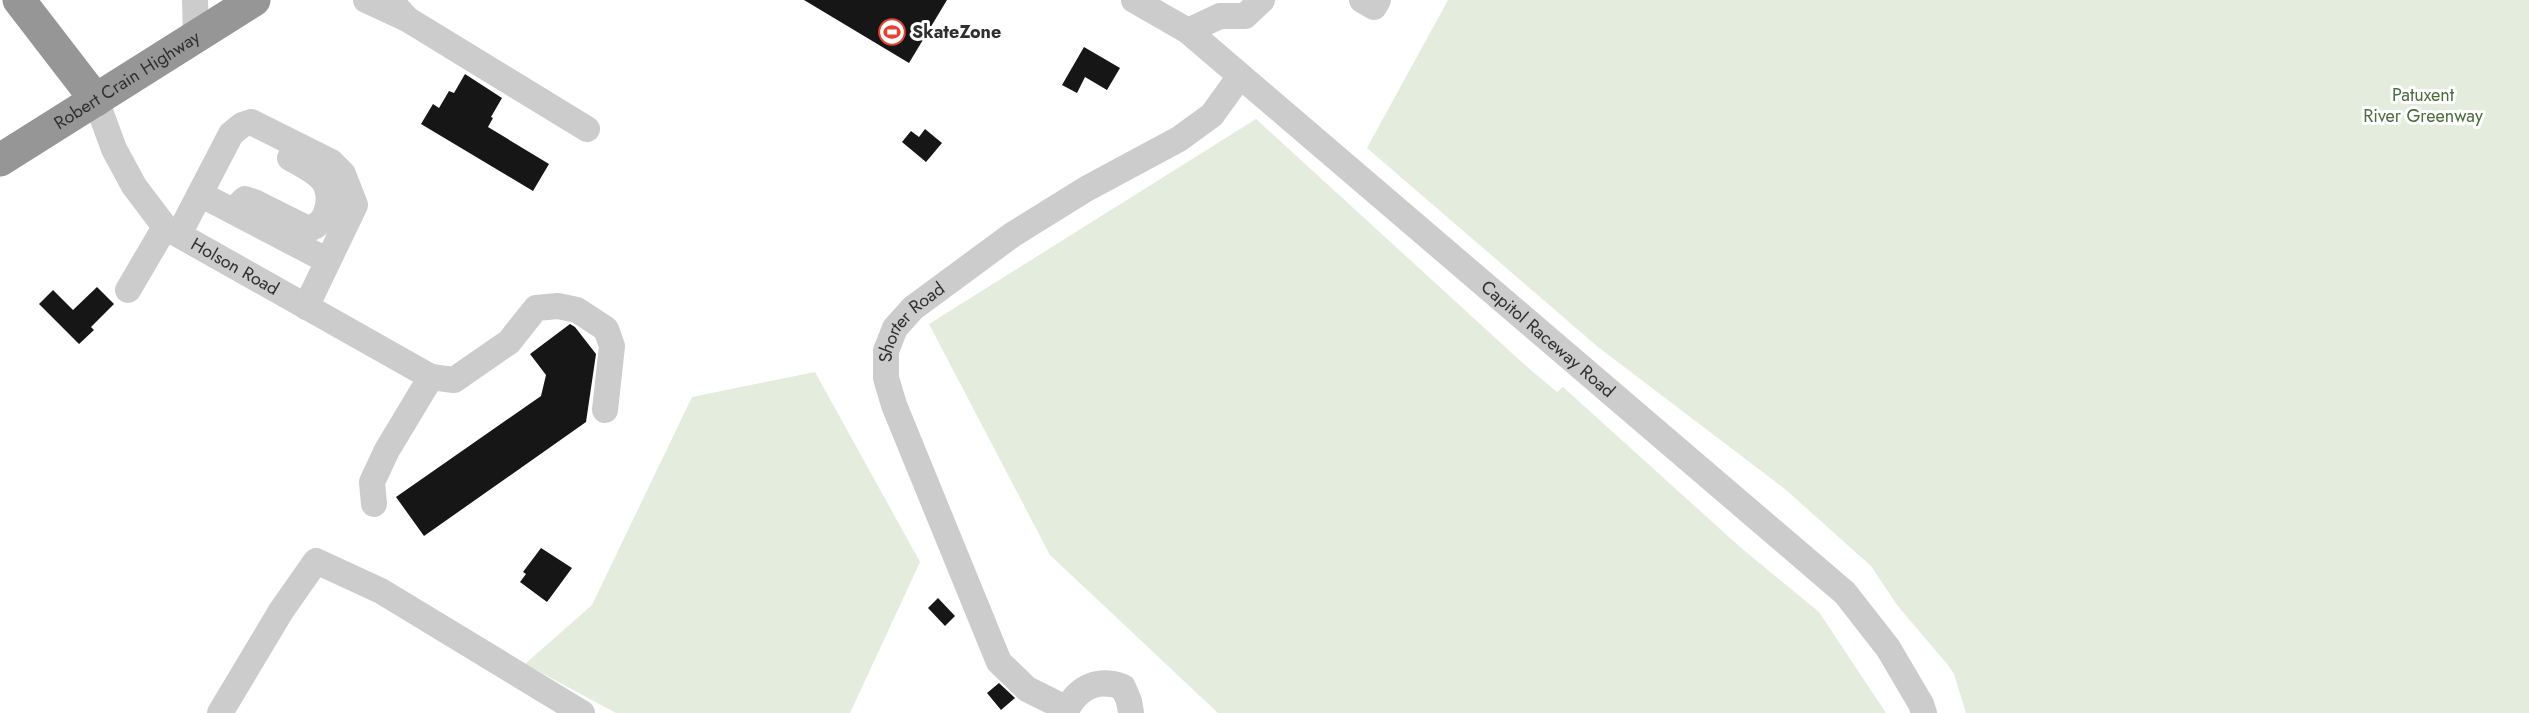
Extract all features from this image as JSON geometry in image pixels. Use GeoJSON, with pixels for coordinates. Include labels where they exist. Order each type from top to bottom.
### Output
{"type":"FeatureCollection","features":[{"type":"Feature","properties":{"kind":"highway"},"geometry":{"type":"LineString","coordinates":[[18,0],[96,100]]}},
{"type":"Feature","properties":{"kind":"highway","name":"Robert Crain Highway"},"geometry":{"type":"LineString","coordinates":[[0,160],[254,0]]}},
{"type":"Feature","properties":{"kind":"street"},"geometry":{"type":"LineString","coordinates":[[195,0],[196,37]]}},
{"type":"Feature","properties":{"kind":"street"},"geometry":{"type":"LineString","coordinates":[[366,0],[407,19],[587,129]]}},
{"type":"Feature","properties":{"kind":"street"},"geometry":{"type":"LineString","coordinates":[[390,0],[407,19]]}},
{"type":"Feature","properties":{"kind":"street","name":"Capitol Raceway Road"},"geometry":{"type":"LineString","coordinates":[[1134,0],[1188,31],[1845,593],[1888,648],[1924,713]]}},
{"type":"Feature","properties":{"kind":"street"},"geometry":{"type":"LineString","coordinates":[[1188,31],[1213,8],[1245,16],[1262,0]]}},
{"type":"Feature","properties":{"kind":"street"},"geometry":{"type":"LineString","coordinates":[[1362,0],[1374,7],[1378,0]]}},
{"type":"Feature","properties":{"kind":"street","name":"Shorter Road"},"geometry":{"type":"LineString","coordinates":[[1131,713],[1124,687],[1108,681],[1090,687],[1075,695],[1069,711],[1027,689],[999,662],[894,405],[886,378],[886,351],[895,328],[913,308],[1012,235],[1086,189],[1179,139],[1212,115],[1240,76]]}},
{"type":"Feature","properties":{"kind":"street","name":"Holson Road"},"geometry":{"type":"LineString","coordinates":[[96,100],[114,149],[134,186],[172,230],[431,377]]}},
{"type":"Feature","properties":{"kind":"street"},"geometry":{"type":"LineString","coordinates":[[128,290],[200,194],[231,134],[242,125],[251,122],[331,162],[343,174],[356,205],[306,307]]}},
{"type":"Feature","properties":{"kind":"street"},"geometry":{"type":"LineString","coordinates":[[233,212],[244,199],[308,229],[319,225],[328,206],[328,185],[318,174],[257,139],[252,134],[251,122]]}},
{"type":"Feature","properties":{"kind":"street"},"geometry":{"type":"LineString","coordinates":[[200,194],[328,261]]}},
{"type":"Feature","properties":{"kind":"street"},"geometry":{"type":"LineString","coordinates":[[374,504],[372,482],[387,450],[431,377],[454,380],[509,342],[536,308],[558,306],[578,310],[606,329],[612,346],[606,411]]}},
{"type":"Feature","properties":{"kind":"street"},"geometry":{"type":"LineString","coordinates":[[220,713],[281,611],[316,561],[381,591],[582,713]]}},
{"type":"Feature","properties":{"kind":"green space","name":"Patuxent River Greenway"},"geometry":{"type":"Polygon","coordinates":[[[1448,0],[2529,0],[2529,713],[1966,713],[1954,674],[1897,605],[1871,566],[1785,489],[1598,347],[1367,148],[1448,0]]]}},
{"type":"Feature","properties":{"kind":"green space"},"geometry":{"type":"Polygon","coordinates":[[[1256,119],[1526,366],[1557,392],[1563,387],[1740,547],[1819,612],[1886,713],[1218,713],[1050,555],[929,324],[1256,119]]]}},
{"type":"Feature","properties":{"kind":"green space"},"geometry":{"type":"Polygon","coordinates":[[[815,372],[920,562],[850,713],[616,713],[525,664],[592,605],[692,397],[815,372]]]}},
{"type":"Feature","properties":{"kind":"building","name":"SkateZone"},"geometry":{"type":"Polygon","coordinates":[[[804,0],[947,0],[909,63],[804,0]]]}},
{"type":"Feature","properties":{"kind":"building"},"geometry":{"type":"Polygon","coordinates":[[[1084,47],[1120,68],[1107,90],[1085,77],[1077,93],[1062,85],[1084,47]]]}},
{"type":"Feature","properties":{"kind":"building"},"geometry":{"type":"Polygon","coordinates":[[[465,74],[502,98],[488,127],[549,164],[533,191],[421,124],[433,104],[439,108],[449,91],[454,93],[465,74]]]}},
{"type":"Feature","properties":{"kind":"building"},"geometry":{"type":"Polygon","coordinates":[[[925,129],[942,143],[926,162],[902,142],[911,131],[919,137],[925,129]]]}},
{"type":"Feature","properties":{"kind":"building"},"geometry":{"type":"Polygon","coordinates":[[[97,287],[114,304],[91,327],[94,330],[79,344],[39,304],[53,290],[73,310],[97,287]]]}},
{"type":"Feature","properties":{"kind":"building"},"geometry":{"type":"Polygon","coordinates":[[[570,324],[575,327],[596,354],[586,422],[424,536],[396,497],[541,396],[546,375],[530,354],[570,324]]]}},
{"type":"Feature","properties":{"kind":"building"},"geometry":{"type":"Polygon","coordinates":[[[541,548],[572,568],[547,602],[520,582],[526,574],[523,572],[541,548]]]}},
{"type":"Feature","properties":{"kind":"building"},"geometry":{"type":"Polygon","coordinates":[[[938,598],[955,616],[945,626],[928,608],[938,598]]]}},
{"type":"Feature","properties":{"kind":"building"},"geometry":{"type":"Polygon","coordinates":[[[999,683],[1015,698],[1001,710],[987,693],[999,683]]]}},
{"type":"Feature","properties":{"kind":"place","name":"SkateZone"},"geometry":{"type":"Point","coordinates":[892,32]}}]}
